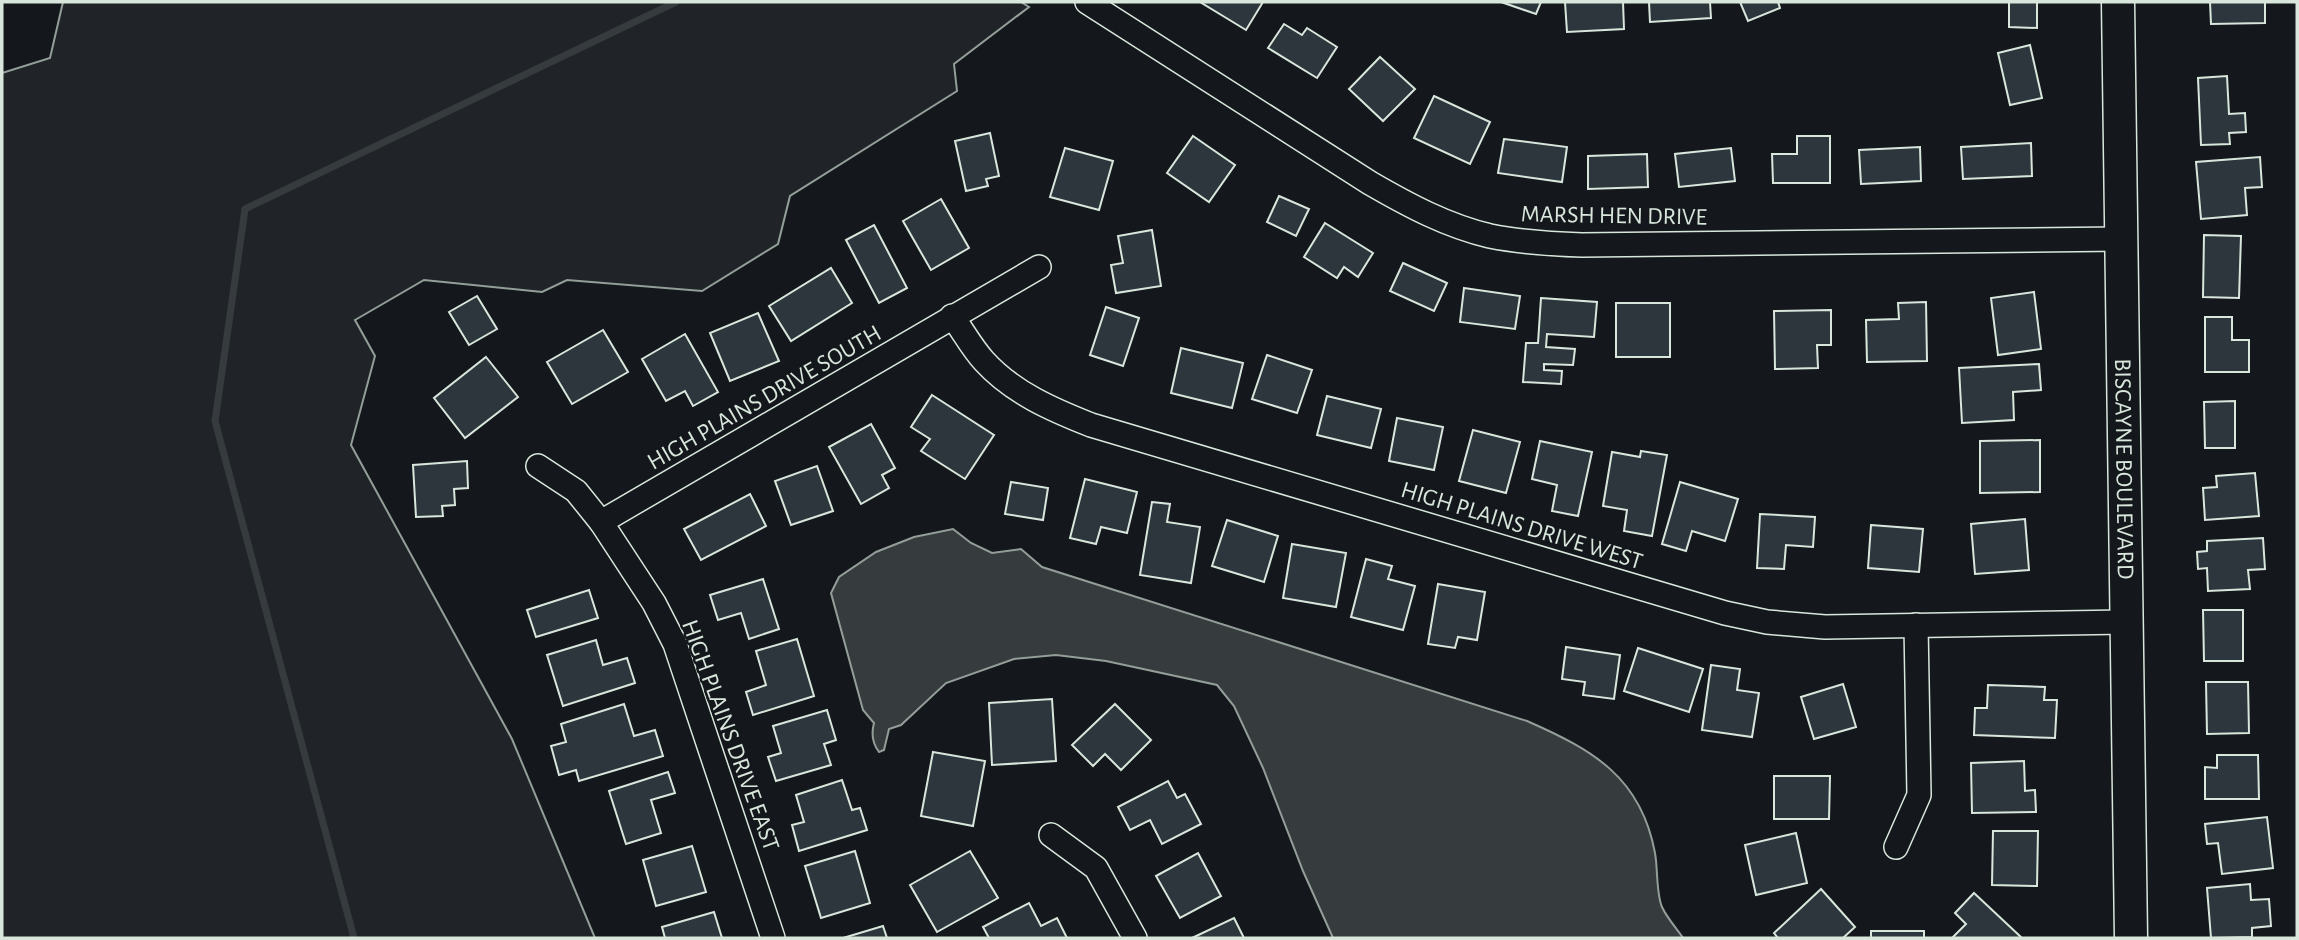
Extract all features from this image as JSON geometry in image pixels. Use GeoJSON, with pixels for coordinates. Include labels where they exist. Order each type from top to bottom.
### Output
{"type":"FeatureCollection","features":[{"type":"Feature","properties":{"kind":"street","name":"MARSH HEN DRIVE"},"geometry":{"type":"LineString","coordinates":[[1087,2],[1370,183],[1408,205],[1450,224],[1489,235],[1530,243],[1582,246],[2120,239]]}},
{"type":"Feature","properties":{"kind":"street","name":"BISCAYNE BOULEVARD"},"geometry":{"type":"LineString","coordinates":[[2118,2],[2130,938]]}},
{"type":"Feature","properties":{"kind":"street","name":"HIGH PLAINS DRIVE SOUTH"},"geometry":{"type":"LineString","coordinates":[[601,522],[1039,267]]}},
{"type":"Feature","properties":{"kind":"street","name":"HIGH PLAINS DRIVE WEST"},"geometry":{"type":"LineString","coordinates":[[952,316],[984,361],[1012,386],[1050,409],[1091,425],[1725,613],[1767,622],[1825,628],[2126,622]]}},
{"type":"Feature","properties":{"kind":"street","name":"HIGH PLAINS DRIVE EAST"},"geometry":{"type":"LineString","coordinates":[[538,467],[576,491],[601,522],[654,603],[675,644],[773,938]]}},
{"type":"Feature","properties":{"kind":"street"},"geometry":{"type":"LineString","coordinates":[[1896,847],[1919,795],[1916,625]]}},
{"type":"Feature","properties":{"kind":"street"},"geometry":{"type":"LineString","coordinates":[[1051,835],[1096,868],[1136,938]]}},
{"type":"Feature","properties":{"kind":"shaded area"},"geometry":{"type":"Polygon","coordinates":[[[63,2],[1021,2],[1029,7],[954,64],[957,91],[790,196],[778,244],[702,291],[567,280],[542,292],[424,280],[355,320],[375,356],[351,445],[512,739],[595,938],[2,938],[2,73],[50,58],[63,2]]]}},
{"type":"Feature","properties":{"kind":"shaded area"},"geometry":{"type":"Polygon","coordinates":[[[953,529],[971,543],[992,553],[1021,549],[1042,567],[1527,721],[1573,743],[1610,769],[1626,785],[1638,804],[1655,853],[1662,907],[1683,938],[1333,938],[1303,871],[1263,768],[1234,706],[1217,685],[1106,661],[1056,655],[1014,659],[946,683],[901,725],[889,729],[884,750],[879,752],[873,738],[874,723],[863,710],[831,593],[839,577],[876,552],[914,537],[953,529]]]}},
{"type":"Feature","properties":{"kind":"building"},"geometry":{"type":"Polygon","coordinates":[[[1200,2],[1263,2],[1246,30],[1200,2]]]}},
{"type":"Feature","properties":{"kind":"building"},"geometry":{"type":"Polygon","coordinates":[[[1501,2],[1541,2],[1536,14],[1501,2]]]}},
{"type":"Feature","properties":{"kind":"building"},"geometry":{"type":"Polygon","coordinates":[[[1565,2],[1623,2],[1624,29],[1567,32],[1565,2]]]}},
{"type":"Feature","properties":{"kind":"building"},"geometry":{"type":"Polygon","coordinates":[[[1649,2],[1710,2],[1711,18],[1650,22],[1649,2]]]}},
{"type":"Feature","properties":{"kind":"building"},"geometry":{"type":"Polygon","coordinates":[[[1740,2],[1778,2],[1780,8],[1748,21],[1740,2]]]}},
{"type":"Feature","properties":{"kind":"building"},"geometry":{"type":"Polygon","coordinates":[[[2009,2],[2037,2],[2037,28],[2009,27],[2009,2]]]}},
{"type":"Feature","properties":{"kind":"building"},"geometry":{"type":"Polygon","coordinates":[[[2210,2],[2265,2],[2265,23],[2211,24],[2210,2]]]}},
{"type":"Feature","properties":{"kind":"building"},"geometry":{"type":"Polygon","coordinates":[[[1284,24],[1302,35],[1307,28],[1337,47],[1317,78],[1268,48],[1284,24]]]}},
{"type":"Feature","properties":{"kind":"building"},"geometry":{"type":"Polygon","coordinates":[[[2030,45],[2042,98],[2010,105],[1998,53],[2030,45]]]}},
{"type":"Feature","properties":{"kind":"building"},"geometry":{"type":"Polygon","coordinates":[[[1380,57],[1415,89],[1383,121],[1349,89],[1380,57]]]}},
{"type":"Feature","properties":{"kind":"building"},"geometry":{"type":"Polygon","coordinates":[[[2227,76],[2229,114],[2245,113],[2246,132],[2229,133],[2230,144],[2201,145],[2198,78],[2227,76]]]}},
{"type":"Feature","properties":{"kind":"building"},"geometry":{"type":"Polygon","coordinates":[[[1434,96],[1490,122],[1470,164],[1414,138],[1434,96]]]}},
{"type":"Feature","properties":{"kind":"building"},"geometry":{"type":"Polygon","coordinates":[[[990,133],[999,176],[986,179],[988,186],[966,191],[955,141],[990,133]]]}},
{"type":"Feature","properties":{"kind":"building"},"geometry":{"type":"Polygon","coordinates":[[[1193,136],[1235,165],[1209,202],[1167,173],[1193,136]]]}},
{"type":"Feature","properties":{"kind":"building"},"geometry":{"type":"Polygon","coordinates":[[[1797,136],[1830,136],[1830,183],[1773,183],[1772,154],[1797,154],[1797,136]]]}},
{"type":"Feature","properties":{"kind":"building"},"geometry":{"type":"Polygon","coordinates":[[[1504,139],[1567,147],[1562,182],[1498,173],[1504,139]]]}},
{"type":"Feature","properties":{"kind":"building"},"geometry":{"type":"Polygon","coordinates":[[[2031,143],[2032,176],[1963,179],[1961,147],[2031,143]]]}},
{"type":"Feature","properties":{"kind":"building"},"geometry":{"type":"Polygon","coordinates":[[[1920,147],[1921,181],[1861,184],[1859,150],[1920,147]]]}},
{"type":"Feature","properties":{"kind":"building"},"geometry":{"type":"Polygon","coordinates":[[[1065,148],[1113,161],[1099,210],[1050,197],[1065,148]]]}},
{"type":"Feature","properties":{"kind":"building"},"geometry":{"type":"Polygon","coordinates":[[[1731,148],[1735,181],[1679,187],[1675,154],[1731,148]]]}},
{"type":"Feature","properties":{"kind":"building"},"geometry":{"type":"Polygon","coordinates":[[[1647,154],[1648,187],[1588,189],[1588,156],[1647,154]]]}},
{"type":"Feature","properties":{"kind":"building"},"geometry":{"type":"Polygon","coordinates":[[[2260,157],[2262,187],[2245,188],[2247,215],[2201,219],[2196,162],[2260,157]]]}},
{"type":"Feature","properties":{"kind":"building"},"geometry":{"type":"Polygon","coordinates":[[[1279,196],[1309,209],[1296,236],[1267,222],[1279,196]]]}},
{"type":"Feature","properties":{"kind":"building"},"geometry":{"type":"Polygon","coordinates":[[[941,199],[969,248],[931,270],[903,221],[941,199]]]}},
{"type":"Feature","properties":{"kind":"building"},"geometry":{"type":"Polygon","coordinates":[[[1325,223],[1373,253],[1358,277],[1344,267],[1337,278],[1304,257],[1325,223]]]}},
{"type":"Feature","properties":{"kind":"building"},"geometry":{"type":"Polygon","coordinates":[[[874,225],[907,288],[879,303],[846,240],[874,225]]]}},
{"type":"Feature","properties":{"kind":"building"},"geometry":{"type":"Polygon","coordinates":[[[1152,230],[1161,286],[1116,293],[1111,265],[1123,263],[1118,236],[1152,230]]]}},
{"type":"Feature","properties":{"kind":"building"},"geometry":{"type":"Polygon","coordinates":[[[2204,235],[2241,236],[2239,298],[2203,297],[2204,235]]]}},
{"type":"Feature","properties":{"kind":"building"},"geometry":{"type":"Polygon","coordinates":[[[1403,263],[1447,283],[1434,311],[1390,291],[1403,263]]]}},
{"type":"Feature","properties":{"kind":"building"},"geometry":{"type":"Polygon","coordinates":[[[831,268],[852,303],[791,341],[769,306],[831,268]]]}},
{"type":"Feature","properties":{"kind":"building"},"geometry":{"type":"Polygon","coordinates":[[[1464,288],[1520,296],[1515,329],[1460,322],[1464,288]]]}},
{"type":"Feature","properties":{"kind":"building"},"geometry":{"type":"Polygon","coordinates":[[[2034,292],[2041,349],[1998,355],[1991,298],[2034,292]]]}},
{"type":"Feature","properties":{"kind":"building"},"geometry":{"type":"Polygon","coordinates":[[[477,296],[497,329],[469,345],[449,312],[477,296]]]}},
{"type":"Feature","properties":{"kind":"building"},"geometry":{"type":"Polygon","coordinates":[[[1541,298],[1597,302],[1594,337],[1547,334],[1546,347],[1575,349],[1573,365],[1544,364],[1544,370],[1562,371],[1561,384],[1523,382],[1526,343],[1538,343],[1541,298]]]}},
{"type":"Feature","properties":{"kind":"building"},"geometry":{"type":"Polygon","coordinates":[[[1926,302],[1927,361],[1867,362],[1866,320],[1899,319],[1898,303],[1926,302]]]}},
{"type":"Feature","properties":{"kind":"building"},"geometry":{"type":"Polygon","coordinates":[[[1616,303],[1670,303],[1670,357],[1616,357],[1616,303]]]}},
{"type":"Feature","properties":{"kind":"building"},"geometry":{"type":"Polygon","coordinates":[[[1106,307],[1139,318],[1123,366],[1090,355],[1106,307]]]}},
{"type":"Feature","properties":{"kind":"building"},"geometry":{"type":"Polygon","coordinates":[[[1831,310],[1831,345],[1817,345],[1818,368],[1775,369],[1774,311],[1831,310]]]}},
{"type":"Feature","properties":{"kind":"building"},"geometry":{"type":"Polygon","coordinates":[[[758,313],[779,361],[730,381],[710,333],[758,313]]]}},
{"type":"Feature","properties":{"kind":"building"},"geometry":{"type":"Polygon","coordinates":[[[2205,317],[2232,317],[2232,340],[2249,340],[2249,372],[2205,372],[2205,317]]]}},
{"type":"Feature","properties":{"kind":"building"},"geometry":{"type":"Polygon","coordinates":[[[603,330],[628,372],[572,404],[547,362],[603,330]]]}},
{"type":"Feature","properties":{"kind":"building"},"geometry":{"type":"Polygon","coordinates":[[[685,334],[718,392],[693,406],[685,391],[666,401],[642,359],[685,334]]]}},
{"type":"Feature","properties":{"kind":"building"},"geometry":{"type":"Polygon","coordinates":[[[1181,348],[1243,363],[1232,408],[1171,393],[1181,348]]]}},
{"type":"Feature","properties":{"kind":"building"},"geometry":{"type":"Polygon","coordinates":[[[1267,355],[1312,370],[1297,413],[1252,399],[1267,355]]]}},
{"type":"Feature","properties":{"kind":"building"},"geometry":{"type":"Polygon","coordinates":[[[486,357],[518,397],[465,438],[434,398],[486,357]]]}},
{"type":"Feature","properties":{"kind":"building"},"geometry":{"type":"Polygon","coordinates":[[[2039,364],[2041,390],[2013,392],[2014,420],[1962,423],[1959,368],[2039,364]]]}},
{"type":"Feature","properties":{"kind":"building"},"geometry":{"type":"Polygon","coordinates":[[[932,395],[994,435],[965,479],[921,451],[930,439],[911,427],[932,395]]]}},
{"type":"Feature","properties":{"kind":"building"},"geometry":{"type":"Polygon","coordinates":[[[1327,396],[1381,409],[1371,448],[1317,435],[1327,396]]]}},
{"type":"Feature","properties":{"kind":"building"},"geometry":{"type":"Polygon","coordinates":[[[2235,401],[2235,448],[2205,448],[2204,402],[2235,401]]]}},
{"type":"Feature","properties":{"kind":"building"},"geometry":{"type":"Polygon","coordinates":[[[1397,418],[1443,427],[1434,470],[1389,461],[1397,418]]]}},
{"type":"Feature","properties":{"kind":"building"},"geometry":{"type":"Polygon","coordinates":[[[871,424],[895,468],[882,475],[889,488],[861,504],[829,447],[871,424]]]}},
{"type":"Feature","properties":{"kind":"building"},"geometry":{"type":"Polygon","coordinates":[[[1473,430],[1520,442],[1506,493],[1459,481],[1473,430]]]}},
{"type":"Feature","properties":{"kind":"building"},"geometry":{"type":"Polygon","coordinates":[[[2040,440],[2040,492],[1980,493],[1980,441],[2040,440]]]}},
{"type":"Feature","properties":{"kind":"building"},"geometry":{"type":"Polygon","coordinates":[[[1540,441],[1592,452],[1578,516],[1552,511],[1557,485],[1532,479],[1540,441]]]}},
{"type":"Feature","properties":{"kind":"building"},"geometry":{"type":"Polygon","coordinates":[[[1641,451],[1667,455],[1652,536],[1624,531],[1627,510],[1603,506],[1612,452],[1640,457],[1641,451]]]}},
{"type":"Feature","properties":{"kind":"building"},"geometry":{"type":"Polygon","coordinates":[[[467,461],[468,488],[454,489],[455,505],[442,506],[443,516],[416,517],[413,465],[467,461]]]}},
{"type":"Feature","properties":{"kind":"building"},"geometry":{"type":"Polygon","coordinates":[[[817,466],[833,511],[791,525],[775,481],[817,466]]]}},
{"type":"Feature","properties":{"kind":"building"},"geometry":{"type":"Polygon","coordinates":[[[2255,473],[2259,516],[2205,520],[2203,488],[2217,487],[2216,476],[2255,473]]]}},
{"type":"Feature","properties":{"kind":"building"},"geometry":{"type":"Polygon","coordinates":[[[1085,479],[1137,492],[1127,533],[1101,527],[1096,544],[1070,538],[1085,479]]]}},
{"type":"Feature","properties":{"kind":"building"},"geometry":{"type":"Polygon","coordinates":[[[1011,482],[1048,488],[1043,520],[1005,514],[1011,482]]]}},
{"type":"Feature","properties":{"kind":"building"},"geometry":{"type":"Polygon","coordinates":[[[1680,482],[1738,499],[1725,541],[1692,531],[1686,551],[1662,544],[1680,482]]]}},
{"type":"Feature","properties":{"kind":"building"},"geometry":{"type":"Polygon","coordinates":[[[750,494],[766,526],[701,560],[684,529],[750,494]]]}},
{"type":"Feature","properties":{"kind":"building"},"geometry":{"type":"Polygon","coordinates":[[[1152,502],[1170,504],[1167,522],[1200,527],[1191,583],[1140,575],[1152,502]]]}},
{"type":"Feature","properties":{"kind":"building"},"geometry":{"type":"Polygon","coordinates":[[[1760,514],[1815,517],[1813,547],[1786,545],[1784,569],[1757,568],[1760,514]]]}},
{"type":"Feature","properties":{"kind":"building"},"geometry":{"type":"Polygon","coordinates":[[[2025,519],[2029,570],[1975,574],[1971,524],[2025,519]]]}},
{"type":"Feature","properties":{"kind":"building"},"geometry":{"type":"Polygon","coordinates":[[[1227,520],[1278,536],[1264,582],[1212,566],[1227,520]]]}},
{"type":"Feature","properties":{"kind":"building"},"geometry":{"type":"Polygon","coordinates":[[[1871,525],[1923,529],[1919,572],[1868,568],[1871,525]]]}},
{"type":"Feature","properties":{"kind":"building"},"geometry":{"type":"Polygon","coordinates":[[[2263,538],[2265,569],[2248,570],[2250,589],[2208,591],[2207,568],[2198,569],[2197,552],[2207,551],[2207,541],[2263,538]]]}},
{"type":"Feature","properties":{"kind":"building"},"geometry":{"type":"Polygon","coordinates":[[[1292,544],[1346,553],[1336,607],[1283,598],[1292,544]]]}},
{"type":"Feature","properties":{"kind":"building"},"geometry":{"type":"Polygon","coordinates":[[[1366,559],[1392,566],[1388,579],[1415,586],[1403,630],[1351,617],[1366,559]]]}},
{"type":"Feature","properties":{"kind":"building"},"geometry":{"type":"Polygon","coordinates":[[[763,579],[779,629],[749,639],[741,613],[718,620],[710,595],[763,579]]]}},
{"type":"Feature","properties":{"kind":"building"},"geometry":{"type":"Polygon","coordinates":[[[1438,584],[1485,592],[1477,640],[1458,637],[1455,648],[1428,644],[1438,584]]]}},
{"type":"Feature","properties":{"kind":"building"},"geometry":{"type":"Polygon","coordinates":[[[589,590],[598,618],[536,637],[527,610],[589,590]]]}},
{"type":"Feature","properties":{"kind":"building"},"geometry":{"type":"Polygon","coordinates":[[[2203,610],[2243,610],[2243,661],[2204,661],[2203,610]]]}},
{"type":"Feature","properties":{"kind":"building"},"geometry":{"type":"Polygon","coordinates":[[[797,639],[814,696],[753,715],[746,692],[766,685],[756,651],[797,639]]]}},
{"type":"Feature","properties":{"kind":"building"},"geometry":{"type":"Polygon","coordinates":[[[596,640],[603,665],[627,658],[635,683],[563,706],[547,655],[596,640]]]}},
{"type":"Feature","properties":{"kind":"building"},"geometry":{"type":"Polygon","coordinates":[[[1566,647],[1620,655],[1614,699],[1583,695],[1585,682],[1562,679],[1566,647]]]}},
{"type":"Feature","properties":{"kind":"building"},"geometry":{"type":"Polygon","coordinates":[[[1638,648],[1703,669],[1689,712],[1624,691],[1638,648]]]}},
{"type":"Feature","properties":{"kind":"building"},"geometry":{"type":"Polygon","coordinates":[[[1711,665],[1740,669],[1737,690],[1759,693],[1752,737],[1702,730],[1711,665]]]}},
{"type":"Feature","properties":{"kind":"building"},"geometry":{"type":"Polygon","coordinates":[[[2206,682],[2248,682],[2249,733],[2207,734],[2206,682]]]}},
{"type":"Feature","properties":{"kind":"building"},"geometry":{"type":"Polygon","coordinates":[[[1843,684],[1856,727],[1814,739],[1801,697],[1843,684]]]}},
{"type":"Feature","properties":{"kind":"building"},"geometry":{"type":"Polygon","coordinates":[[[1988,685],[2045,687],[2044,700],[2057,700],[2055,738],[1974,735],[1975,708],[1987,708],[1988,685]]]}},
{"type":"Feature","properties":{"kind":"building"},"geometry":{"type":"Polygon","coordinates":[[[1052,699],[1056,761],[992,765],[989,703],[1052,699]]]}},
{"type":"Feature","properties":{"kind":"building"},"geometry":{"type":"Polygon","coordinates":[[[624,704],[634,736],[655,730],[663,756],[579,781],[576,770],[559,775],[551,746],[566,742],[561,724],[624,704]]]}},
{"type":"Feature","properties":{"kind":"building"},"geometry":{"type":"Polygon","coordinates":[[[1115,704],[1151,740],[1121,770],[1105,754],[1093,766],[1072,745],[1115,704]]]}},
{"type":"Feature","properties":{"kind":"building"},"geometry":{"type":"Polygon","coordinates":[[[827,710],[836,740],[824,744],[831,765],[776,781],[768,757],[781,753],[773,726],[827,710]]]}},
{"type":"Feature","properties":{"kind":"building"},"geometry":{"type":"Polygon","coordinates":[[[933,752],[985,761],[973,826],[921,816],[933,752]]]}},
{"type":"Feature","properties":{"kind":"building"},"geometry":{"type":"Polygon","coordinates":[[[2217,755],[2258,755],[2259,799],[2205,799],[2205,767],[2217,768],[2217,755]]]}},
{"type":"Feature","properties":{"kind":"building"},"geometry":{"type":"Polygon","coordinates":[[[2024,761],[2025,791],[2035,790],[2036,812],[1972,813],[1971,763],[2024,761]]]}},
{"type":"Feature","properties":{"kind":"building"},"geometry":{"type":"Polygon","coordinates":[[[668,772],[675,793],[651,800],[661,833],[626,844],[609,791],[668,772]]]}},
{"type":"Feature","properties":{"kind":"building"},"geometry":{"type":"Polygon","coordinates":[[[1774,776],[1830,776],[1829,819],[1774,819],[1774,776]]]}},
{"type":"Feature","properties":{"kind":"building"},"geometry":{"type":"Polygon","coordinates":[[[842,780],[852,810],[860,808],[867,830],[799,851],[792,825],[804,822],[796,795],[842,780]]]}},
{"type":"Feature","properties":{"kind":"building"},"geometry":{"type":"Polygon","coordinates":[[[1168,781],[1177,798],[1185,794],[1201,824],[1162,844],[1150,820],[1130,830],[1118,807],[1168,781]]]}},
{"type":"Feature","properties":{"kind":"building"},"geometry":{"type":"Polygon","coordinates":[[[2267,817],[2273,868],[2222,874],[2218,843],[2207,844],[2205,824],[2267,817]]]}},
{"type":"Feature","properties":{"kind":"building"},"geometry":{"type":"Polygon","coordinates":[[[1993,831],[2038,831],[2037,886],[1992,885],[1993,831]]]}},
{"type":"Feature","properties":{"kind":"building"},"geometry":{"type":"Polygon","coordinates":[[[1796,833],[1807,883],[1756,895],[1745,845],[1796,833]]]}},
{"type":"Feature","properties":{"kind":"building"},"geometry":{"type":"Polygon","coordinates":[[[692,846],[706,892],[656,906],[643,860],[692,846]]]}},
{"type":"Feature","properties":{"kind":"building"},"geometry":{"type":"Polygon","coordinates":[[[855,851],[870,903],[821,918],[805,866],[855,851]]]}},
{"type":"Feature","properties":{"kind":"building"},"geometry":{"type":"Polygon","coordinates":[[[970,851],[998,898],[937,932],[910,885],[970,851]]]}},
{"type":"Feature","properties":{"kind":"building"},"geometry":{"type":"Polygon","coordinates":[[[1198,853],[1221,896],[1180,918],[1156,876],[1198,853]]]}},
{"type":"Feature","properties":{"kind":"building"},"geometry":{"type":"Polygon","coordinates":[[[2250,884],[2251,900],[2269,899],[2271,926],[2252,928],[2252,937],[2211,938],[2207,888],[2250,884]]]}},
{"type":"Feature","properties":{"kind":"building"},"geometry":{"type":"Polygon","coordinates":[[[1821,889],[1855,927],[1843,938],[1778,938],[1774,933],[1821,889]]]}},
{"type":"Feature","properties":{"kind":"building"},"geometry":{"type":"Polygon","coordinates":[[[1974,893],[2022,938],[1952,938],[1966,924],[1955,913],[1974,893]]]}},
{"type":"Feature","properties":{"kind":"building"},"geometry":{"type":"Polygon","coordinates":[[[1029,903],[1041,926],[1057,918],[1067,938],[989,938],[983,927],[1029,903]]]}},
{"type":"Feature","properties":{"kind":"building"},"geometry":{"type":"Polygon","coordinates":[[[714,912],[722,938],[665,938],[662,927],[714,912]]]}},
{"type":"Feature","properties":{"kind":"building"},"geometry":{"type":"Polygon","coordinates":[[[1234,918],[1244,938],[1192,938],[1234,918]]]}},
{"type":"Feature","properties":{"kind":"building"},"geometry":{"type":"Polygon","coordinates":[[[883,926],[887,938],[843,938],[883,926]]]}},
{"type":"Feature","properties":{"kind":"building"},"geometry":{"type":"Polygon","coordinates":[[[1871,931],[1924,931],[1924,938],[1871,938],[1871,931]]]}},
{"type":"Feature","properties":{"kind":"waterway"},"geometry":{"type":"LineString","coordinates":[[354,938],[215,421],[245,209],[676,2]]}}]}
